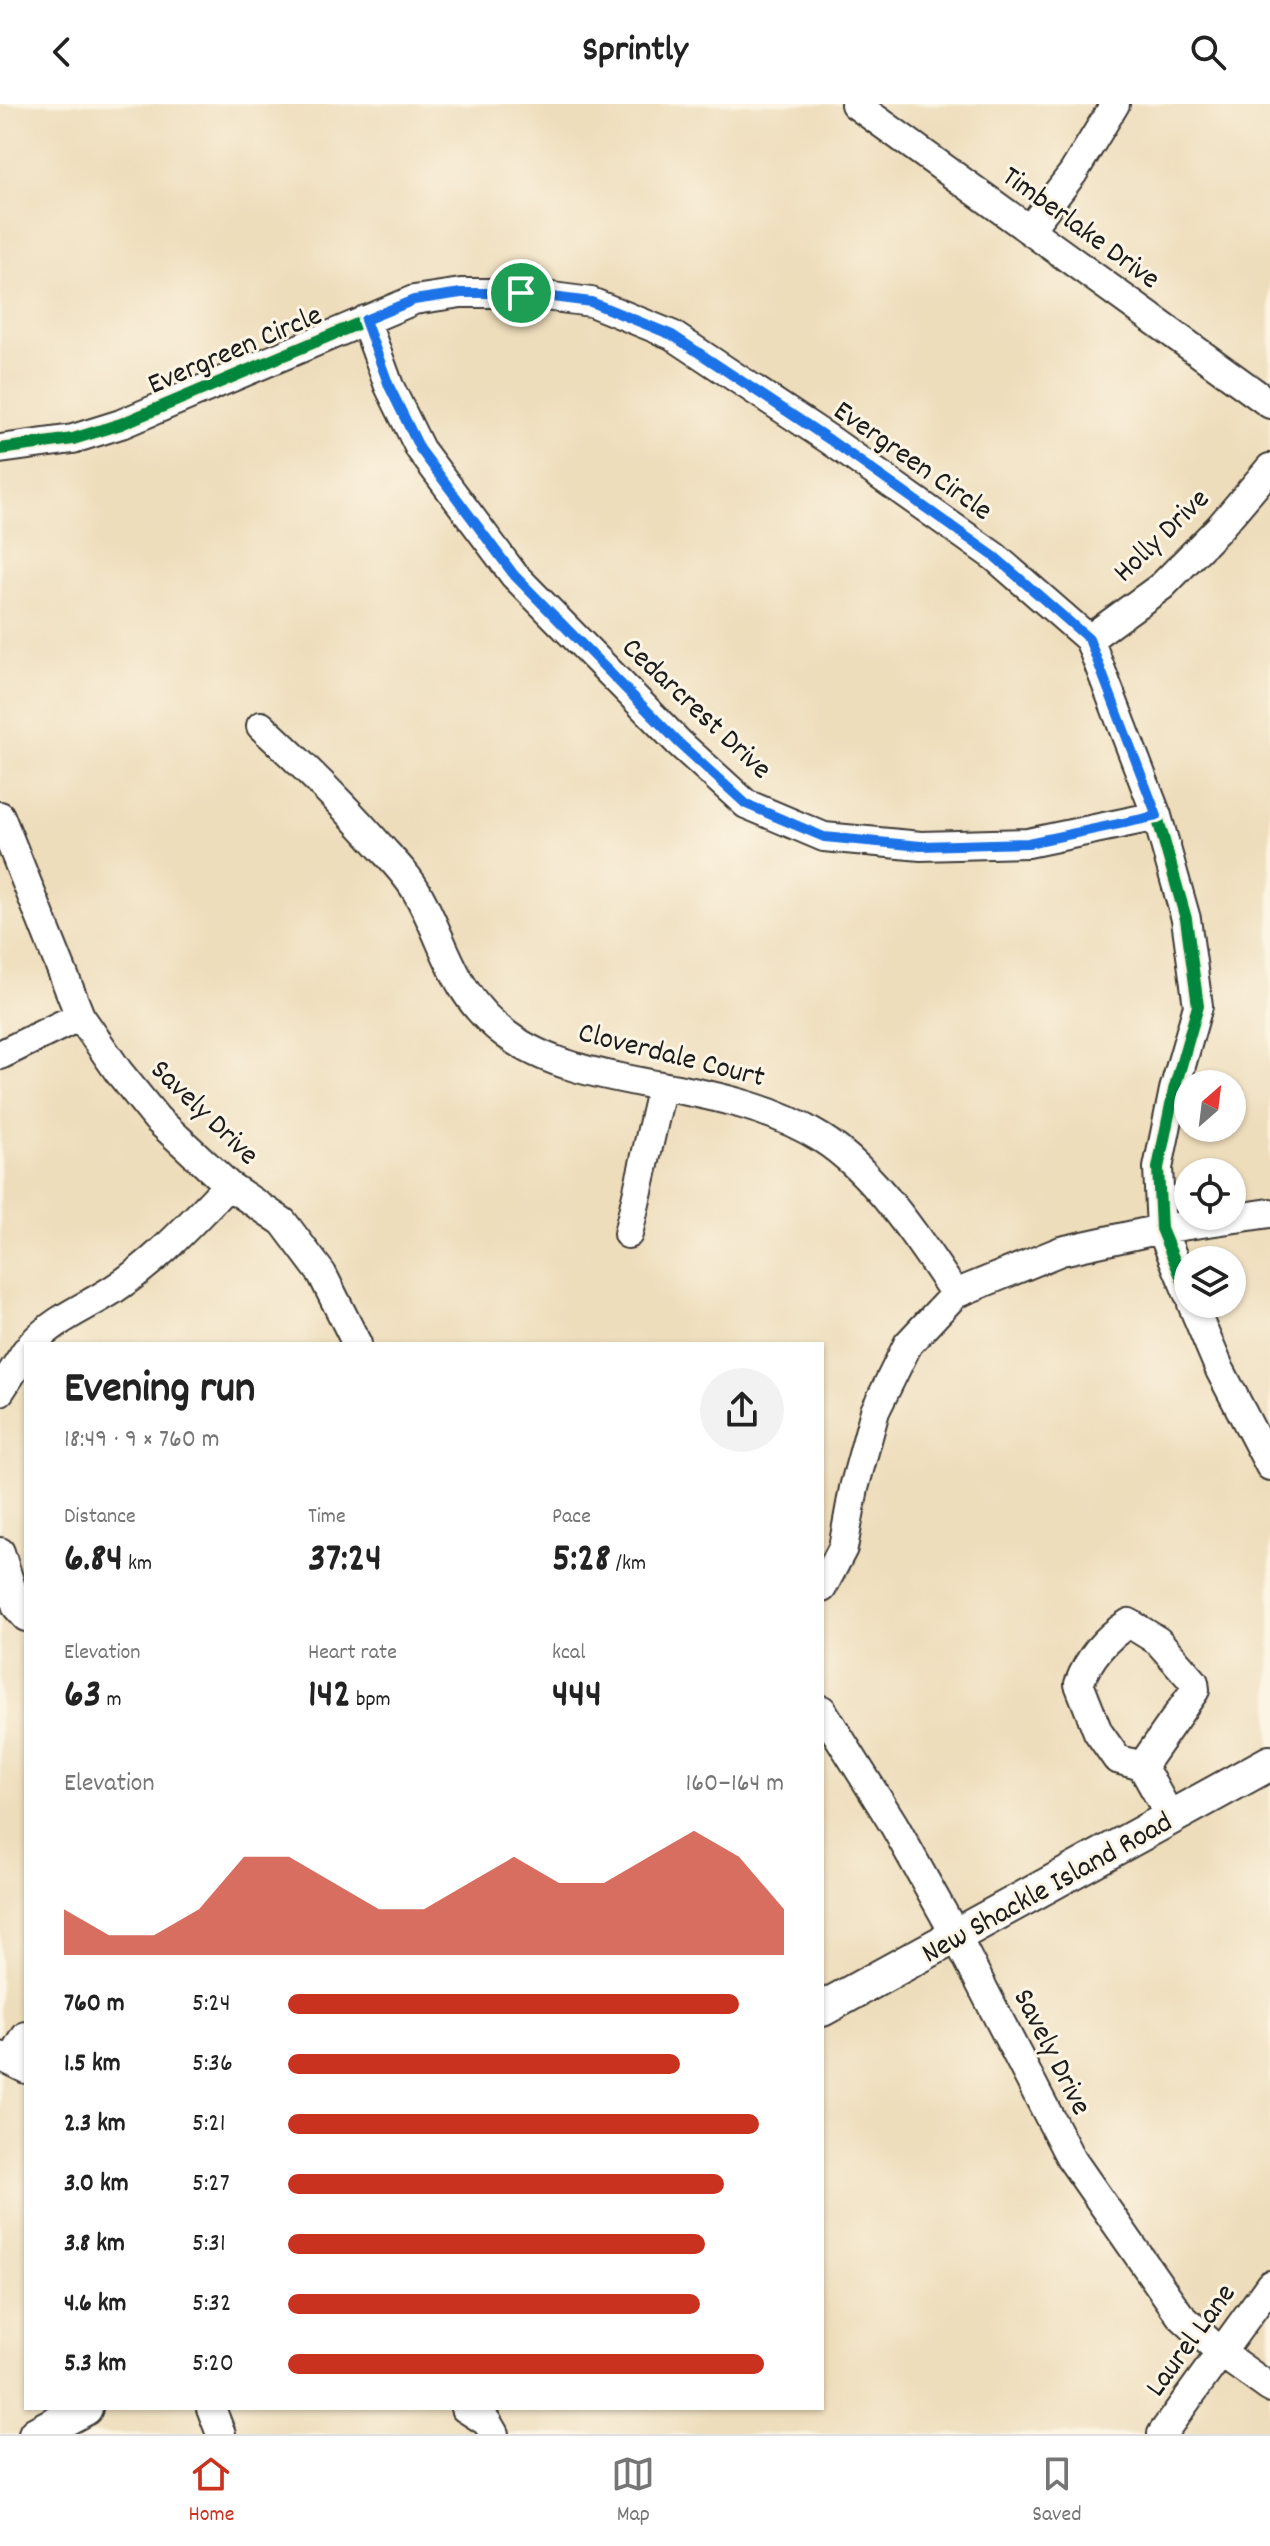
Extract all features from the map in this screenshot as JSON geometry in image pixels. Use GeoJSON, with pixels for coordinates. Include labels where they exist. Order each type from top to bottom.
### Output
{"type":"FeatureCollection","features":[{"type":"Feature","properties":{"kind":"main road","name":"New Shackle Island Road"},"geometry":{"type":"LineString","coordinates":[[824,2008],[1270,1763]]}},
{"type":"Feature","properties":{"kind":"main road"},"geometry":{"type":"LineString","coordinates":[[36,2434],[81,2410]]}},
{"type":"Feature","properties":{"kind":"street","name":"Timberlake Drive"},"geometry":{"type":"LineString","coordinates":[[855,104],[1270,404]]}},
{"type":"Feature","properties":{"kind":"street"},"geometry":{"type":"LineString","coordinates":[[1029,230],[1073,173],[1115,104]]}},
{"type":"Feature","properties":{"kind":"street","name":"Evergreen Circle"},"geometry":{"type":"LineString","coordinates":[[0,449],[73,439],[121,424],[414,300],[461,293],[521,293],[591,302],[672,335],[830,440],[995,557],[1089,639],[1157,816],[1186,919],[1198,1006],[1174,1090],[1158,1168],[1161,1229],[1174,1260]]}},
{"type":"Feature","properties":{"kind":"street","name":"Cedarcrest Drive"},"geometry":{"type":"LineString","coordinates":[[365,320],[389,386],[420,449],[514,575],[679,743],[746,804],[824,837],[921,846],[1028,843],[1157,816]]}},
{"type":"Feature","properties":{"kind":"street","name":"Holly Drive"},"geometry":{"type":"LineString","coordinates":[[1089,639],[1162,586],[1219,528],[1270,468]]}},
{"type":"Feature","properties":{"kind":"street","name":"Cloverdale Court"},"geometry":{"type":"LineString","coordinates":[[261,726],[349,811],[418,893],[443,953],[468,997],[507,1036],[558,1060],[612,1077],[771,1112],[824,1139],[872,1184],[908,1227],[955,1294]]}},
{"type":"Feature","properties":{"kind":"street","name":"Savely Drive"},"geometry":{"type":"LineString","coordinates":[[0,816],[80,1016],[118,1071],[157,1119],[228,1185],[283,1222],[322,1274],[356,1342]]}},
{"type":"Feature","properties":{"kind":"street"},"geometry":{"type":"LineString","coordinates":[[0,1055],[80,1016]]}},
{"type":"Feature","properties":{"kind":"street"},"geometry":{"type":"LineString","coordinates":[[628,1234],[662,1086]]}},
{"type":"Feature","properties":{"kind":"street"},"geometry":{"type":"LineString","coordinates":[[34,1342],[52,1323],[113,1289],[163,1252],[228,1185]]}},
{"type":"Feature","properties":{"kind":"street"},"geometry":{"type":"LineString","coordinates":[[824,1584],[843,1548],[854,1488],[875,1411],[908,1344],[955,1294],[1061,1251],[1161,1229],[1270,1213]]}},
{"type":"Feature","properties":{"kind":"street"},"geometry":{"type":"LineString","coordinates":[[1198,1318],[1220,1370],[1270,1466]]}},
{"type":"Feature","properties":{"kind":"street"},"geometry":{"type":"LineString","coordinates":[[0,1391],[24,1354]]}},
{"type":"Feature","properties":{"kind":"street"},"geometry":{"type":"LineString","coordinates":[[0,1552],[17,1607],[24,1615]]}},
{"type":"Feature","properties":{"kind":"street"},"geometry":{"type":"LineString","coordinates":[[1142,1766],[1195,1690],[1194,1682],[1158,1641],[1129,1623],[1115,1632],[1087,1661],[1079,1684],[1098,1732],[1117,1759],[1142,1766],[1171,1818]]}},
{"type":"Feature","properties":{"kind":"street","name":"Savely Drive"},"geometry":{"type":"LineString","coordinates":[[824,1713],[894,1825],[956,1936],[1070,2157],[1180,2315],[1221,2353],[1270,2388]]}},
{"type":"Feature","properties":{"kind":"street","name":"Laurel Lane"},"geometry":{"type":"LineString","coordinates":[[1162,2434],[1270,2285]]}},
{"type":"Feature","properties":{"kind":"street"},"geometry":{"type":"LineString","coordinates":[[212,2410],[221,2434]]}},
{"type":"Feature","properties":{"kind":"street"},"geometry":{"type":"LineString","coordinates":[[468,2410],[487,2422],[494,2434]]}},
{"type":"Feature","properties":{"kind":"cycle path"},"geometry":{"type":"LineString","coordinates":[[0,449],[73,439],[121,424],[414,300],[461,293],[521,293],[591,302],[672,335],[830,440],[995,557],[1089,639],[1157,816],[1186,919],[1198,1006],[1174,1090],[1158,1168],[1161,1229],[1174,1260]]}},
{"type":"Feature","properties":{"kind":"cycle path"},"geometry":{"type":"LineString","coordinates":[[365,320],[389,386],[420,449],[514,575],[679,743],[746,804],[824,837],[921,846],[1028,843],[1157,816]]}},
{"type":"Feature","properties":{"kind":"route"},"geometry":{"type":"LineString","coordinates":[[461,293],[521,293],[591,302],[672,335],[830,440],[995,557],[1089,639],[1157,816],[1028,843],[921,846],[824,837],[746,804],[679,743],[514,575],[420,449],[389,386],[365,320],[414,300],[461,293]]}}]}
